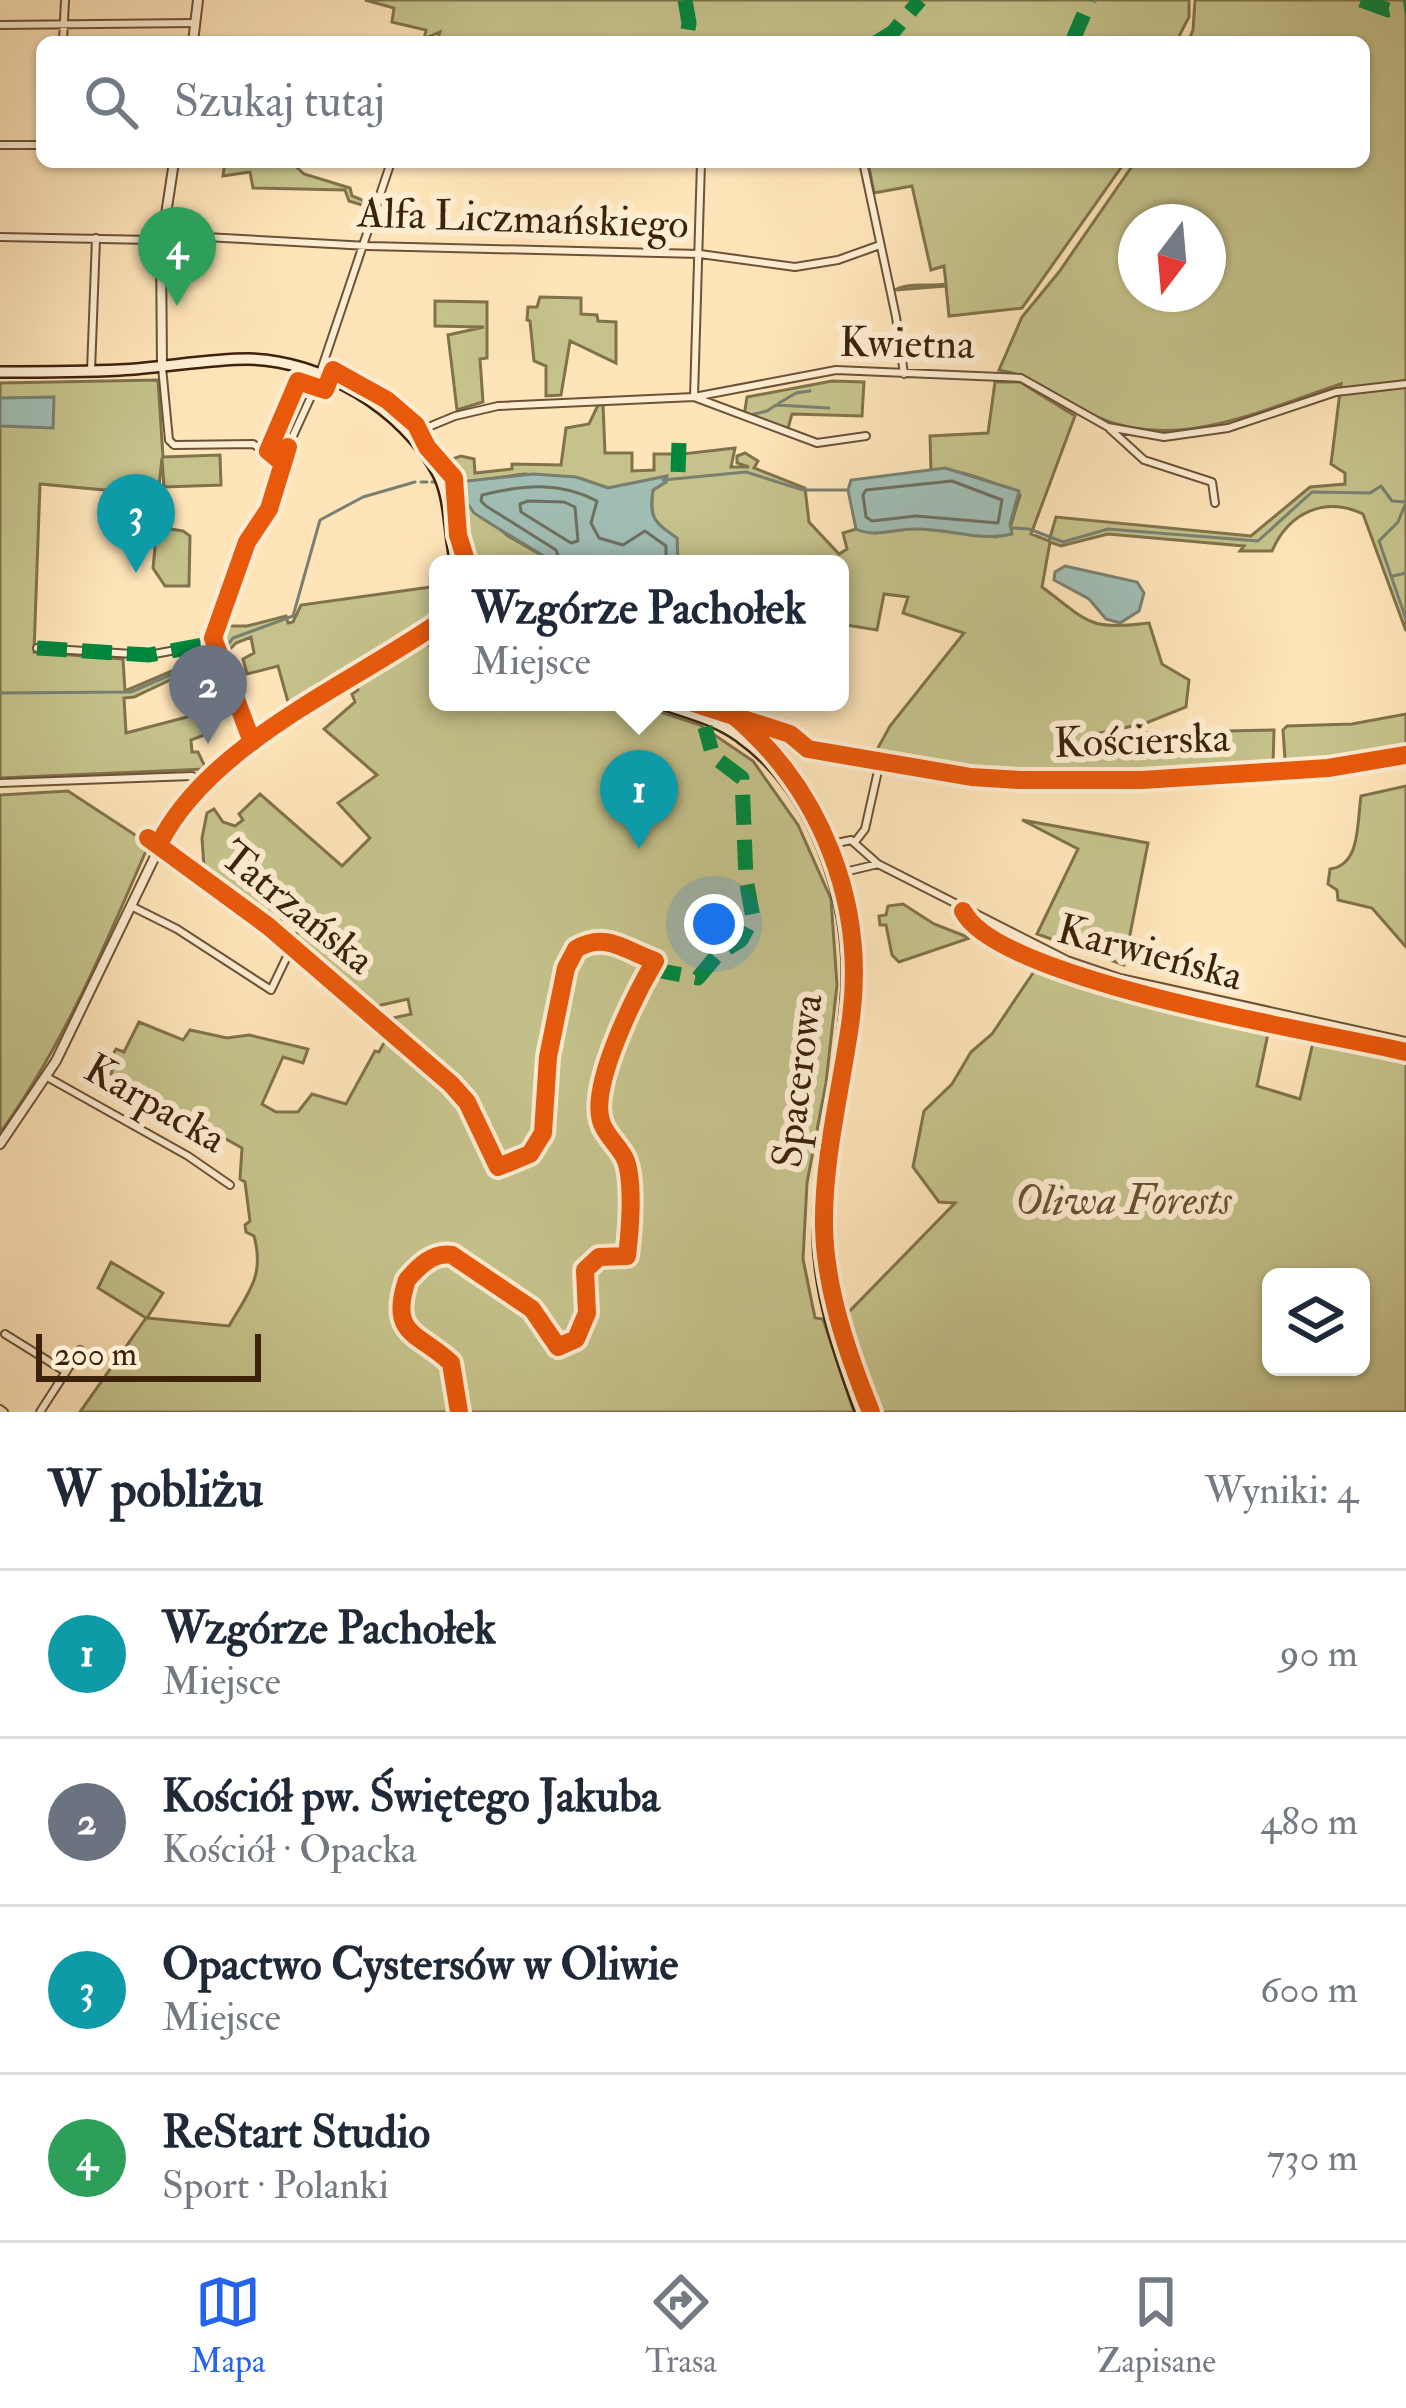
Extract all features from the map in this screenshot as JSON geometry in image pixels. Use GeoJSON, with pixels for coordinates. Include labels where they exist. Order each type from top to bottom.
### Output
{"type":"FeatureCollection","features":[{"type":"Feature","properties":{"kind":"main road"},"geometry":{"type":"LineString","coordinates":[[0,372],[91,371],[250,359],[319,375],[368,400],[409,435],[435,469],[454,555]]}},
{"type":"Feature","properties":{"kind":"main road","name":"Spacerowa"},"geometry":{"type":"LineString","coordinates":[[682,711],[710,721],[753,747],[790,790],[832,875],[848,988],[821,1183],[818,1239],[836,1334],[861,1412]]}},
{"type":"Feature","properties":{"kind":"street"},"geometry":{"type":"LineString","coordinates":[[63,36],[65,0]]}},
{"type":"Feature","properties":{"kind":"street"},"geometry":{"type":"LineString","coordinates":[[194,36],[198,0]]}},
{"type":"Feature","properties":{"kind":"street"},"geometry":{"type":"LineString","coordinates":[[0,25],[195,23]]}},
{"type":"Feature","properties":{"kind":"street"},"geometry":{"type":"LineString","coordinates":[[0,146],[36,145]]}},
{"type":"Feature","properties":{"kind":"street"},"geometry":{"type":"LineString","coordinates":[[173,168],[162,237],[162,366],[170,440],[174,446],[253,444],[281,462]]}},
{"type":"Feature","properties":{"kind":"street"},"geometry":{"type":"LineString","coordinates":[[252,742],[214,643],[247,542],[269,509],[281,462],[319,375],[389,168]]}},
{"type":"Feature","properties":{"kind":"street"},"geometry":{"type":"LineString","coordinates":[[694,398],[701,168]]}},
{"type":"Feature","properties":{"kind":"street"},"geometry":{"type":"LineString","coordinates":[[864,168],[904,374]]}},
{"type":"Feature","properties":{"kind":"street","name":"Alfa Liczmańskiego"},"geometry":{"type":"LineString","coordinates":[[0,237],[162,237],[700,254],[807,267],[880,245]]}},
{"type":"Feature","properties":{"kind":"street"},"geometry":{"type":"LineString","coordinates":[[91,371],[96,238]]}},
{"type":"Feature","properties":{"kind":"street"},"geometry":{"type":"LineString","coordinates":[[268,452],[302,369]]}},
{"type":"Feature","properties":{"kind":"street","name":"Kwietna"},"geometry":{"type":"LineString","coordinates":[[409,435],[455,416],[498,406],[694,398],[823,371],[1021,378],[1108,427],[1144,460],[1212,482],[1215,503]]}},
{"type":"Feature","properties":{"kind":"street","name":"Kwietna"},"geometry":{"type":"LineString","coordinates":[[1108,427],[1150,437],[1190,434],[1246,423],[1336,392],[1406,384]]}},
{"type":"Feature","properties":{"kind":"street","name":"Kwietna"},"geometry":{"type":"LineString","coordinates":[[694,398],[817,443],[866,436]]}},
{"type":"Feature","properties":{"kind":"street"},"geometry":{"type":"LineString","coordinates":[[0,1144],[47,1077],[175,817],[252,742],[318,695],[429,629]]}},
{"type":"Feature","properties":{"kind":"street"},"geometry":{"type":"LineString","coordinates":[[38,648],[149,655],[214,643]]}},
{"type":"Feature","properties":{"kind":"street","name":"Kościerska"},"geometry":{"type":"LineString","coordinates":[[808,749],[1000,780],[1142,780],[1347,766],[1406,755]]}},
{"type":"Feature","properties":{"kind":"street"},"geometry":{"type":"LineString","coordinates":[[822,847],[845,839],[855,842],[865,829],[880,762]]}},
{"type":"Feature","properties":{"kind":"street"},"geometry":{"type":"LineString","coordinates":[[0,783],[192,776],[206,783]]}},
{"type":"Feature","properties":{"kind":"street","name":"Karwieńska"},"geometry":{"type":"LineString","coordinates":[[855,842],[878,864],[1067,960],[1120,978],[1406,1041]]}},
{"type":"Feature","properties":{"kind":"street","name":"Tatrzańska"},"geometry":{"type":"LineString","coordinates":[[159,844],[292,946],[387,1030]]}},
{"type":"Feature","properties":{"kind":"street"},"geometry":{"type":"LineString","coordinates":[[856,868],[862,851]]}},
{"type":"Feature","properties":{"kind":"street"},"geometry":{"type":"LineString","coordinates":[[832,875],[878,864]]}},
{"type":"Feature","properties":{"kind":"street"},"geometry":{"type":"LineString","coordinates":[[131,906],[177,929],[271,990],[292,946]]}},
{"type":"Feature","properties":{"kind":"street","name":"Karwieńska"},"geometry":{"type":"LineString","coordinates":[[963,911],[975,928],[1059,971],[1153,997],[1406,1052]]}},
{"type":"Feature","properties":{"kind":"street","name":"Karpacka"},"geometry":{"type":"LineString","coordinates":[[47,1077],[188,1156],[230,1185]]}},
{"type":"Feature","properties":{"kind":"street"},"geometry":{"type":"LineString","coordinates":[[5,1334],[66,1372]]}},
{"type":"Feature","properties":{"kind":"street"},"geometry":{"type":"LineString","coordinates":[[40,1412],[80,1351]]}},
{"type":"Feature","properties":{"kind":"green space"},"geometry":{"type":"Polygon","coordinates":[[[365,0],[1189,0],[1189,17],[1179,36],[439,36],[440,32],[425,36],[426,30],[392,22],[394,8],[365,0]]]}},
{"type":"Feature","properties":{"kind":"green space"},"geometry":{"type":"Polygon","coordinates":[[[1195,0],[1406,0],[1406,631],[1363,514],[1335,507],[1298,517],[1272,551],[1108,534],[1061,546],[1050,542],[1042,587],[1090,621],[1113,626],[1149,623],[1162,664],[1189,680],[1186,707],[1146,723],[1096,734],[1274,730],[1273,764],[1009,776],[874,755],[890,726],[964,633],[903,613],[908,597],[884,594],[877,630],[849,625],[849,555],[678,555],[677,538],[653,514],[653,490],[666,477],[608,488],[582,479],[524,474],[458,483],[444,462],[461,456],[474,459],[475,473],[512,469],[512,464],[561,465],[566,428],[589,424],[603,404],[605,453],[632,453],[632,471],[654,470],[654,454],[675,454],[673,469],[680,470],[682,454],[735,448],[731,467],[749,467],[737,463],[737,456],[745,453],[758,461],[754,468],[805,488],[809,522],[839,554],[847,549],[843,533],[856,529],[875,533],[916,528],[996,537],[1010,528],[1020,495],[964,473],[931,471],[930,436],[988,433],[995,382],[1020,382],[1075,416],[1031,534],[1049,541],[1056,517],[1251,536],[1310,487],[1345,484],[1345,473],[1331,464],[1341,384],[1221,423],[1159,431],[1099,418],[1026,378],[999,370],[1022,317],[1131,168],[1370,168],[1370,36],[1190,36],[1195,0]]]}},
{"type":"Feature","properties":{"kind":"green space"},"geometry":{"type":"Polygon","coordinates":[[[224,168],[298,168],[350,188],[352,196],[367,202],[371,198],[368,207],[349,201],[345,190],[253,188],[250,172],[223,176],[224,168]]]}},
{"type":"Feature","properties":{"kind":"green space"},"geometry":{"type":"Polygon","coordinates":[[[869,168],[1121,168],[1022,308],[949,316],[946,286],[895,290],[946,284],[944,266],[931,270],[912,186],[874,193],[869,168]]]}},
{"type":"Feature","properties":{"kind":"green space"},"geometry":{"type":"Polygon","coordinates":[[[540,297],[581,298],[581,314],[616,322],[616,363],[570,341],[561,395],[546,396],[546,366],[534,361],[527,320],[528,307],[537,307],[540,297]]]}},
{"type":"Feature","properties":{"kind":"green space"},"geometry":{"type":"Polygon","coordinates":[[[435,301],[487,302],[487,358],[480,359],[483,402],[457,410],[448,335],[484,327],[435,326],[435,301]]]}},
{"type":"Feature","properties":{"kind":"green space"},"geometry":{"type":"Polygon","coordinates":[[[158,380],[163,457],[220,455],[221,485],[164,487],[162,458],[158,495],[40,484],[34,652],[123,659],[125,691],[212,654],[214,668],[190,676],[187,672],[124,698],[126,733],[221,708],[223,717],[212,732],[191,740],[192,752],[198,752],[206,769],[0,778],[0,383],[158,380]]]}},
{"type":"Feature","properties":{"kind":"green space"},"geometry":{"type":"Polygon","coordinates":[[[832,381],[864,382],[862,416],[792,414],[787,432],[744,416],[747,397],[832,381]]]}},
{"type":"Feature","properties":{"kind":"green space"},"geometry":{"type":"Polygon","coordinates":[[[458,492],[508,536],[541,555],[467,555],[458,492]]]}},
{"type":"Feature","properties":{"kind":"green space"},"geometry":{"type":"Polygon","coordinates":[[[157,527],[190,536],[189,586],[165,586],[153,568],[157,527]]]}},
{"type":"Feature","properties":{"kind":"green space"},"geometry":{"type":"Polygon","coordinates":[[[429,587],[429,623],[341,677],[335,674],[319,683],[319,689],[290,709],[278,666],[247,674],[243,659],[254,653],[251,637],[225,654],[220,643],[226,626],[286,616],[288,623],[293,622],[301,605],[429,587]]]}},
{"type":"Feature","properties":{"kind":"green space"},"geometry":{"type":"Polygon","coordinates":[[[425,639],[429,645],[429,711],[657,711],[700,725],[753,761],[798,825],[831,899],[837,985],[826,1083],[807,1183],[803,1259],[815,1318],[823,1319],[854,1412],[80,1412],[146,1318],[98,1288],[111,1262],[163,1293],[147,1318],[229,1326],[256,1273],[254,1236],[246,1232],[245,1225],[250,1221],[245,1182],[240,1179],[242,1148],[111,1074],[113,1067],[108,1063],[116,1049],[124,1052],[139,1022],[183,1040],[190,1030],[227,1038],[249,1035],[308,1049],[303,1063],[283,1057],[262,1104],[276,1112],[298,1112],[312,1094],[346,1104],[391,1030],[380,1021],[411,1014],[408,999],[372,1007],[296,939],[299,920],[295,916],[275,922],[204,867],[202,838],[207,813],[214,809],[223,822],[235,826],[243,820],[239,814],[260,794],[342,866],[370,838],[338,803],[377,775],[324,729],[355,702],[354,681],[425,639]]]}},
{"type":"Feature","properties":{"kind":"green space"},"geometry":{"type":"Polygon","coordinates":[[[1406,714],[1406,747],[1286,763],[1283,730],[1287,726],[1352,724],[1406,714]]]}},
{"type":"Feature","properties":{"kind":"green space"},"geometry":{"type":"Polygon","coordinates":[[[1406,786],[1406,947],[1372,908],[1338,900],[1337,890],[1328,884],[1330,869],[1340,866],[1352,851],[1361,796],[1406,786]]]}},
{"type":"Feature","properties":{"kind":"green space"},"geometry":{"type":"Polygon","coordinates":[[[68,791],[149,844],[64,1029],[0,1133],[0,795],[68,791]]]}},
{"type":"Feature","properties":{"kind":"green space"},"geometry":{"type":"Polygon","coordinates":[[[1022,820],[1148,843],[1124,965],[1037,934],[1078,849],[1022,820]]]}},
{"type":"Feature","properties":{"kind":"green space"},"geometry":{"type":"Polygon","coordinates":[[[903,904],[934,924],[970,938],[899,962],[892,955],[886,925],[880,925],[879,916],[886,915],[888,906],[903,904]]]}},
{"type":"Feature","properties":{"kind":"green space","name":"Oliwa Forests"},"geometry":{"type":"Polygon","coordinates":[[[1035,970],[1150,1007],[1269,1029],[1257,1086],[1300,1099],[1314,1038],[1406,1059],[1406,1412],[874,1412],[842,1319],[955,1203],[939,1202],[913,1167],[924,1111],[952,1084],[971,1052],[992,1034],[1035,970]]]}},
{"type":"Feature","properties":{"kind":"water"},"geometry":{"type":"Polygon","coordinates":[[[54,397],[53,428],[0,426],[0,398],[54,397]]]}},
{"type":"Feature","properties":{"kind":"water"},"geometry":{"type":"Polygon","coordinates":[[[945,468],[1019,491],[1012,534],[856,529],[848,490],[851,480],[945,468]]]}},
{"type":"Feature","properties":{"kind":"water"},"geometry":{"type":"Polygon","coordinates":[[[533,474],[576,477],[608,488],[667,476],[653,490],[652,507],[658,524],[677,538],[678,555],[542,555],[474,513],[448,483],[533,474]]]}},
{"type":"Feature","properties":{"kind":"water"},"geometry":{"type":"Polygon","coordinates":[[[1065,566],[1137,582],[1144,593],[1139,611],[1120,623],[1106,619],[1089,599],[1054,580],[1055,572],[1065,566]]]}},
{"type":"Feature","properties":{"kind":"waterway"},"geometry":{"type":"LineString","coordinates":[[779,403],[810,391]]}},
{"type":"Feature","properties":{"kind":"waterway"},"geometry":{"type":"LineString","coordinates":[[750,415],[776,405],[829,408]]}},
{"type":"Feature","properties":{"kind":"waterway"},"geometry":{"type":"LineString","coordinates":[[663,480],[746,472],[803,490],[847,490]]}},
{"type":"Feature","properties":{"kind":"waterway"},"geometry":{"type":"LineString","coordinates":[[223,651],[233,638],[293,616],[320,520],[363,497],[415,482]]}},
{"type":"Feature","properties":{"kind":"waterway"},"geometry":{"type":"LineString","coordinates":[[421,482],[427,482]]}},
{"type":"Feature","properties":{"kind":"waterway"},"geometry":{"type":"LineString","coordinates":[[1012,528],[1063,542],[1108,529],[1258,541],[1312,492],[1370,493],[1381,486],[1392,501],[1406,502]]}},
{"type":"Feature","properties":{"kind":"waterway"},"geometry":{"type":"LineString","coordinates":[[1405,505],[1398,522],[1379,541],[1406,619]]}},
{"type":"Feature","properties":{"kind":"waterway"},"geometry":{"type":"LineString","coordinates":[[1393,576],[1406,573]]}},
{"type":"Feature","properties":{"kind":"waterway"},"geometry":{"type":"LineString","coordinates":[[0,693],[131,692],[212,657]]}},
{"type":"Feature","properties":{"kind":"marked path"},"geometry":{"type":"LineString","coordinates":[[685,0],[687,36]]}},
{"type":"Feature","properties":{"kind":"marked path"},"geometry":{"type":"LineString","coordinates":[[887,36],[920,0]]}},
{"type":"Feature","properties":{"kind":"marked path"},"geometry":{"type":"LineString","coordinates":[[1075,36],[1090,0]]}},
{"type":"Feature","properties":{"kind":"marked path"},"geometry":{"type":"LineString","coordinates":[[1361,0],[1388,10],[1406,7]]}},
{"type":"Feature","properties":{"kind":"marked path"},"geometry":{"type":"LineString","coordinates":[[678,472],[679,443]]}},
{"type":"Feature","properties":{"kind":"marked path"},"geometry":{"type":"LineString","coordinates":[[37,648],[149,655],[213,643]]}},
{"type":"Feature","properties":{"kind":"marked path"},"geometry":{"type":"LineString","coordinates":[[651,969],[698,978],[718,954],[741,940],[753,918],[746,879],[742,778],[713,756],[705,727]]}},
{"type":"Feature","properties":{"kind":"cycle path"},"geometry":{"type":"LineString","coordinates":[[281,462],[268,451],[298,381],[325,390],[333,370],[387,400],[416,425],[427,447],[454,478],[464,555]]}},
{"type":"Feature","properties":{"kind":"cycle path"},"geometry":{"type":"LineString","coordinates":[[252,742],[213,638],[247,542],[269,509],[288,447]]}},
{"type":"Feature","properties":{"kind":"cycle path"},"geometry":{"type":"LineString","coordinates":[[159,844],[182,808],[246,746],[429,629]]}},
{"type":"Feature","properties":{"kind":"cycle path"},"geometry":{"type":"LineString","coordinates":[[718,711],[790,734],[808,749],[971,777],[1142,780],[1328,768],[1406,755]]}},
{"type":"Feature","properties":{"kind":"cycle path"},"geometry":{"type":"LineString","coordinates":[[733,715],[791,777],[831,851],[843,891],[854,975],[827,1174],[825,1250],[846,1345],[871,1412]]}},
{"type":"Feature","properties":{"kind":"cycle path"},"geometry":{"type":"LineString","coordinates":[[148,838],[268,926],[451,1084],[467,1102],[498,1167],[530,1154],[543,1133],[548,1057],[566,968],[576,949],[607,942],[655,961],[617,1039],[599,1105],[603,1126],[624,1156],[628,1171],[627,1256],[599,1257],[585,1270],[587,1313],[576,1339],[558,1347],[532,1309],[452,1255],[433,1258],[407,1280],[402,1298],[404,1323],[451,1363],[459,1412]]}},
{"type":"Feature","properties":{"kind":"cycle path"},"geometry":{"type":"LineString","coordinates":[[963,911],[989,936],[1035,960],[1096,981],[1406,1052]]}},
{"type":"Feature","properties":{"kind":"place","name":"ReStart Studio"},"geometry":{"type":"Point","coordinates":[177,306]}},
{"type":"Feature","properties":{"kind":"place","name":"Opactwo Cystersów w Oliwie"},"geometry":{"type":"Point","coordinates":[136,573]}},
{"type":"Feature","properties":{"kind":"place","name":"Kościół pw. Świętego Jakuba"},"geometry":{"type":"Point","coordinates":[208,744]}},
{"type":"Feature","properties":{"kind":"place","name":"Wzgórze Pachołek"},"geometry":{"type":"Point","coordinates":[639,849]}}]}
